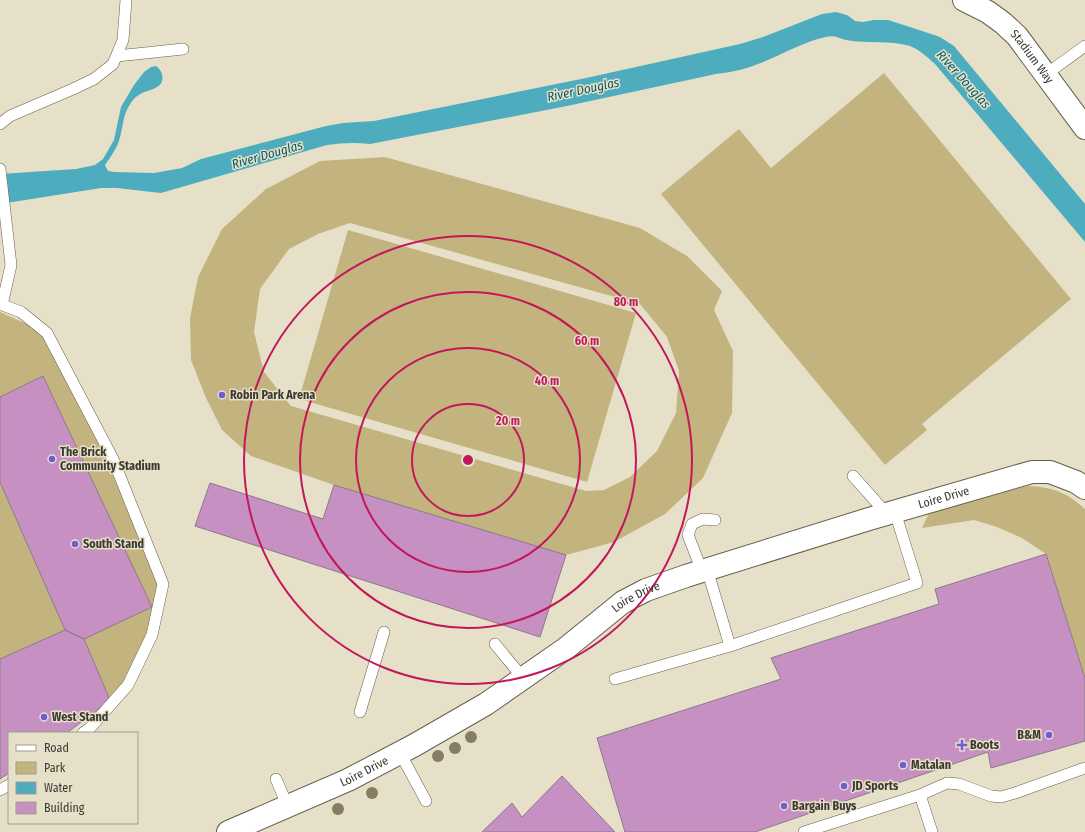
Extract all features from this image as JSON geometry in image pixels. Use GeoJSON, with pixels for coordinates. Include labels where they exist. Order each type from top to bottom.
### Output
{"type":"FeatureCollection","features":[{"type":"Feature","properties":{"kind":"street","name":"Stadium Way"},"geometry":{"type":"LineString","coordinates":[[964,0],[988,12],[1017,36],[1085,128]]}},
{"type":"Feature","properties":{"kind":"street","name":"Loire Drive"},"geometry":{"type":"LineString","coordinates":[[228,832],[348,780],[400,753],[486,704],[565,649],[623,602],[646,590],[704,570],[1032,472],[1050,472],[1082,480]]}},
{"type":"Feature","properties":{"kind":"lane"},"geometry":{"type":"LineString","coordinates":[[0,124],[10,116],[94,79],[113,64],[123,40],[126,0]]}},
{"type":"Feature","properties":{"kind":"lane"},"geometry":{"type":"LineString","coordinates":[[1046,75],[1085,46]]}},
{"type":"Feature","properties":{"kind":"lane"},"geometry":{"type":"LineString","coordinates":[[117,56],[183,49]]}},
{"type":"Feature","properties":{"kind":"lane"},"geometry":{"type":"LineString","coordinates":[[0,169],[11,265],[1,304],[21,312],[47,333],[113,459],[163,584],[152,636],[128,685],[90,728],[84,732]]}},
{"type":"Feature","properties":{"kind":"lane"},"geometry":{"type":"LineString","coordinates":[[615,679],[730,646],[918,583],[891,513],[853,476]]}},
{"type":"Feature","properties":{"kind":"lane"},"geometry":{"type":"LineString","coordinates":[[715,520],[703,519],[692,524],[688,536],[704,570],[730,646]]}},
{"type":"Feature","properties":{"kind":"lane"},"geometry":{"type":"LineString","coordinates":[[360,712],[384,632]]}},
{"type":"Feature","properties":{"kind":"lane"},"geometry":{"type":"LineString","coordinates":[[495,644],[523,678]]}},
{"type":"Feature","properties":{"kind":"lane"},"geometry":{"type":"LineString","coordinates":[[400,753],[426,801]]}},
{"type":"Feature","properties":{"kind":"lane"},"geometry":{"type":"LineString","coordinates":[[804,832],[920,795],[947,783],[959,784],[991,796],[1001,797],[1085,768]]}},
{"type":"Feature","properties":{"kind":"lane"},"geometry":{"type":"LineString","coordinates":[[276,779],[288,807]]}},
{"type":"Feature","properties":{"kind":"lane"},"geometry":{"type":"LineString","coordinates":[[920,795],[932,832]]}},
{"type":"Feature","properties":{"kind":"green space"},"geometry":{"type":"Polygon","coordinates":[[[884,73],[1071,299],[922,424],[927,430],[885,465],[661,194],[739,129],[771,168],[884,73]]]}},
{"type":"Feature","properties":{"kind":"green space"},"geometry":{"type":"Polygon","coordinates":[[[385,157],[640,228],[687,256],[722,291],[714,310],[733,351],[732,413],[703,478],[665,514],[614,542],[566,555],[540,637],[323,519],[334,485],[251,456],[222,430],[206,398],[191,360],[190,318],[198,277],[222,229],[266,189],[320,161],[385,157]],[[350,223],[318,234],[289,249],[260,289],[254,332],[264,372],[291,406],[586,491],[604,490],[630,477],[657,451],[676,413],[679,371],[667,337],[640,304],[350,223]]]}},
{"type":"Feature","properties":{"kind":"green space"},"geometry":{"type":"Polygon","coordinates":[[[348,230],[636,313],[587,482],[299,399],[348,230]]]}},
{"type":"Feature","properties":{"kind":"green space","name":"The Brick Community Stadium"},"geometry":{"type":"Polygon","coordinates":[[[0,312],[47,333],[163,584],[128,685],[60,732],[8,732],[0,774],[0,312]]]}},
{"type":"Feature","properties":{"kind":"green space"},"geometry":{"type":"Polygon","coordinates":[[[1027,486],[1052,489],[1072,498],[1085,509],[1085,678],[1046,554],[1022,538],[997,527],[974,520],[922,528],[929,513],[1027,486]]]}},
{"type":"Feature","properties":{"kind":"water","name":"River Douglas"},"geometry":{"type":"Polygon","coordinates":[[[836,12],[847,15],[855,21],[863,22],[888,20],[940,37],[954,46],[1085,204],[1085,242],[935,64],[923,54],[910,46],[902,44],[854,41],[831,36],[808,42],[748,68],[567,106],[370,144],[348,143],[327,145],[161,193],[117,188],[101,188],[0,204],[0,174],[76,169],[95,165],[103,159],[114,140],[121,107],[134,85],[144,72],[151,67],[156,66],[158,68],[162,74],[162,82],[157,87],[139,95],[129,105],[119,141],[105,165],[108,171],[154,173],[182,168],[201,159],[326,126],[343,123],[374,121],[586,78],[740,44],[763,37],[822,14],[836,12]]]}},
{"type":"Feature","properties":{"kind":"building","name":"South Stand"},"geometry":{"type":"Polygon","coordinates":[[[43,376],[152,607],[84,639],[65,630],[0,482],[0,397],[43,376]]]}},
{"type":"Feature","properties":{"kind":"building"},"geometry":{"type":"Polygon","coordinates":[[[210,483],[323,519],[334,485],[566,555],[540,637],[195,526],[210,483]]]}},
{"type":"Feature","properties":{"kind":"building"},"geometry":{"type":"Polygon","coordinates":[[[1046,554],[1085,678],[1085,741],[991,768],[988,752],[755,832],[625,832],[597,738],[781,679],[771,658],[939,604],[935,589],[1046,554]]]}},
{"type":"Feature","properties":{"kind":"building","name":"West Stand"},"geometry":{"type":"Polygon","coordinates":[[[65,630],[84,639],[110,700],[68,732],[8,732],[8,774],[0,779],[0,659],[65,630]]]}},
{"type":"Feature","properties":{"kind":"building"},"geometry":{"type":"Polygon","coordinates":[[[562,776],[615,832],[482,832],[512,803],[522,817],[562,776]]]}},
{"type":"Feature","properties":{"kind":"place","name":"Robin Park Arena"},"geometry":{"type":"Point","coordinates":[222,395]}},
{"type":"Feature","properties":{"kind":"place","name":"The Brick Community Stadium"},"geometry":{"type":"Point","coordinates":[52,459]}},
{"type":"Feature","properties":{"kind":"place","name":"South Stand"},"geometry":{"type":"Point","coordinates":[75,544]}},
{"type":"Feature","properties":{"kind":"place","name":"West Stand"},"geometry":{"type":"Point","coordinates":[44,717]}},
{"type":"Feature","properties":{"kind":"place","name":"B&M"},"geometry":{"type":"Point","coordinates":[1049,735]}},
{"type":"Feature","properties":{"kind":"place","name":"Boots"},"geometry":{"type":"Point","coordinates":[962,745]}},
{"type":"Feature","properties":{"kind":"place","name":"Matalan"},"geometry":{"type":"Point","coordinates":[903,765]}},
{"type":"Feature","properties":{"kind":"place","name":"JD Sports"},"geometry":{"type":"Point","coordinates":[844,786]}},
{"type":"Feature","properties":{"kind":"place","name":"Bargain Buys"},"geometry":{"type":"Point","coordinates":[784,806]}}]}
